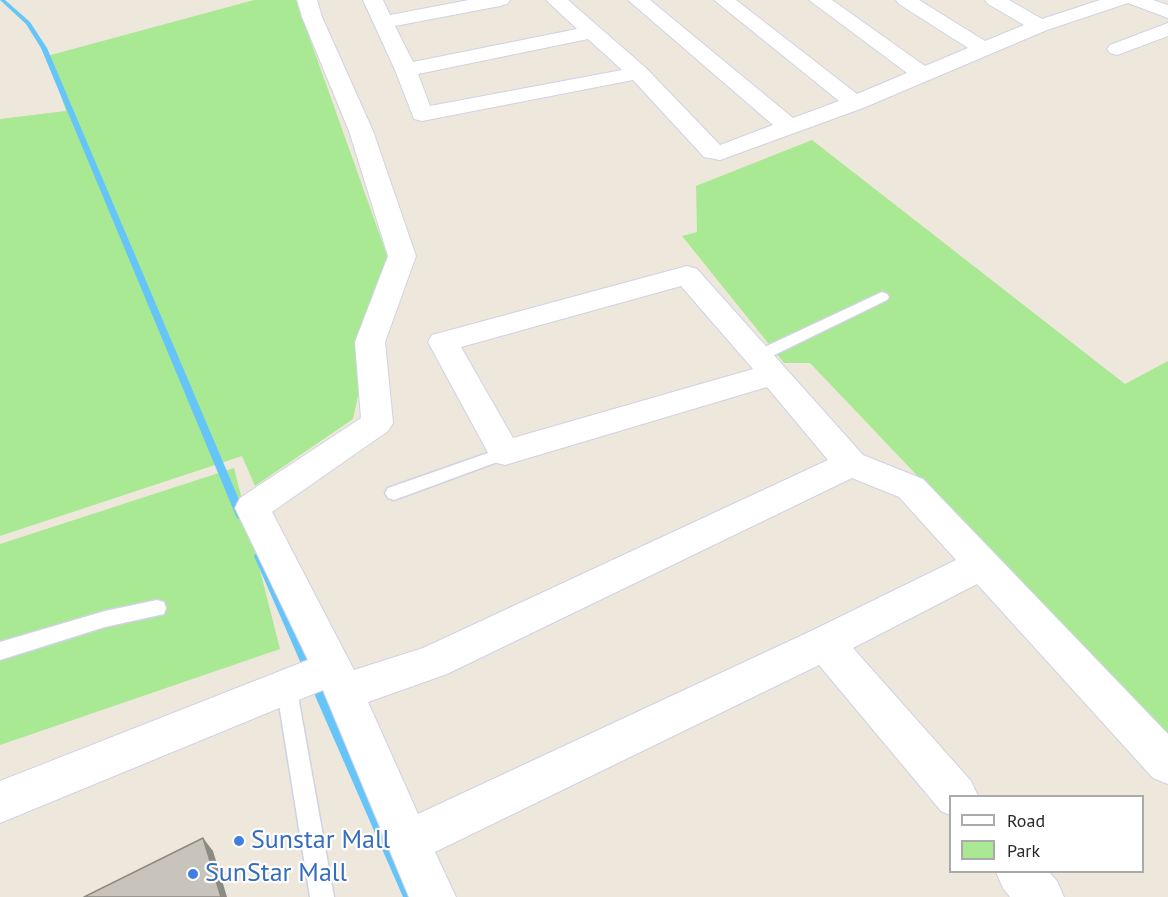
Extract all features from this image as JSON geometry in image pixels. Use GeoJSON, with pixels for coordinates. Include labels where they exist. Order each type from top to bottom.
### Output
{"type":"FeatureCollection","features":[{"type":"Feature","properties":{"kind":"street"},"geometry":{"type":"LineString","coordinates":[[307,0],[361,131],[402,256],[370,342],[377,423],[252,508],[338,680],[433,897]]}},
{"type":"Feature","properties":{"kind":"street"},"geometry":{"type":"LineString","coordinates":[[373,0],[406,70],[422,114],[638,73]]}},
{"type":"Feature","properties":{"kind":"street"},"geometry":{"type":"LineString","coordinates":[[384,21],[500,0]]}},
{"type":"Feature","properties":{"kind":"street"},"geometry":{"type":"LineString","coordinates":[[556,0],[638,73],[713,152],[724,152],[855,103],[1040,26],[1088,3],[1120,0]]}},
{"type":"Feature","properties":{"kind":"street"},"geometry":{"type":"LineString","coordinates":[[638,0],[789,128]]}},
{"type":"Feature","properties":{"kind":"street"},"geometry":{"type":"LineString","coordinates":[[724,0],[855,103]]}},
{"type":"Feature","properties":{"kind":"street"},"geometry":{"type":"LineString","coordinates":[[819,0],[922,74]]}},
{"type":"Feature","properties":{"kind":"street"},"geometry":{"type":"LineString","coordinates":[[906,0],[983,49]]}},
{"type":"Feature","properties":{"kind":"street"},"geometry":{"type":"LineString","coordinates":[[995,0],[1040,26]]}},
{"type":"Feature","properties":{"kind":"street"},"geometry":{"type":"LineString","coordinates":[[1135,0],[1168,12]]}},
{"type":"Feature","properties":{"kind":"street"},"geometry":{"type":"LineString","coordinates":[[1117,49],[1168,29]]}},
{"type":"Feature","properties":{"kind":"street"},"geometry":{"type":"LineString","coordinates":[[406,70],[593,32]]}},
{"type":"Feature","properties":{"kind":"street"},"geometry":{"type":"LineString","coordinates":[[767,365],[505,453],[443,342],[687,275],[767,365],[851,464],[911,488],[1168,764]]}},
{"type":"Feature","properties":{"kind":"street"},"geometry":{"type":"LineString","coordinates":[[0,802],[286,685],[338,680],[433,662],[851,464]]}},
{"type":"Feature","properties":{"kind":"street"},"geometry":{"type":"LineString","coordinates":[[407,842],[825,643],[981,565]]}},
{"type":"Feature","properties":{"kind":"street"},"geometry":{"type":"LineString","coordinates":[[825,643],[955,795]]}},
{"type":"Feature","properties":{"kind":"street"},"geometry":{"type":"LineString","coordinates":[[1020,873],[1041,897]]}},
{"type":"Feature","properties":{"kind":"lane"},"geometry":{"type":"LineString","coordinates":[[767,365],[882,297]]}},
{"type":"Feature","properties":{"kind":"lane"},"geometry":{"type":"LineString","coordinates":[[394,493],[505,453]]}},
{"type":"Feature","properties":{"kind":"lane"},"geometry":{"type":"LineString","coordinates":[[0,651],[105,619],[157,608]]}},
{"type":"Feature","properties":{"kind":"lane"},"geometry":{"type":"LineString","coordinates":[[286,685],[322,897]]}},
{"type":"Feature","properties":{"kind":"green space"},"geometry":{"type":"Polygon","coordinates":[[[254,0],[296,0],[388,258],[353,419],[255,486],[242,456],[0,536],[0,119],[66,111],[47,56],[254,0]]]}},
{"type":"Feature","properties":{"kind":"green space"},"geometry":{"type":"Polygon","coordinates":[[[812,140],[1125,384],[1168,361],[1168,739],[810,363],[784,363],[682,236],[697,232],[696,186],[812,140]]]}},
{"type":"Feature","properties":{"kind":"green space"},"geometry":{"type":"Polygon","coordinates":[[[234,468],[280,649],[0,745],[0,544],[234,468]]]}},
{"type":"Feature","properties":{"kind":"building"},"geometry":{"type":"Polygon","coordinates":[[[203,838],[221,897],[84,897],[203,838]]]}},
{"type":"Feature","properties":{"kind":"waterway"},"geometry":{"type":"LineString","coordinates":[[2,0],[28,23],[44,48],[241,516]]}},
{"type":"Feature","properties":{"kind":"waterway"},"geometry":{"type":"LineString","coordinates":[[259,556],[409,897]]}},
{"type":"Feature","properties":{"kind":"place","name":"Sunstar Mall"},"geometry":{"type":"Point","coordinates":[239,841]}},
{"type":"Feature","properties":{"kind":"place","name":"SunStar Mall"},"geometry":{"type":"Point","coordinates":[193,874]}}]}
